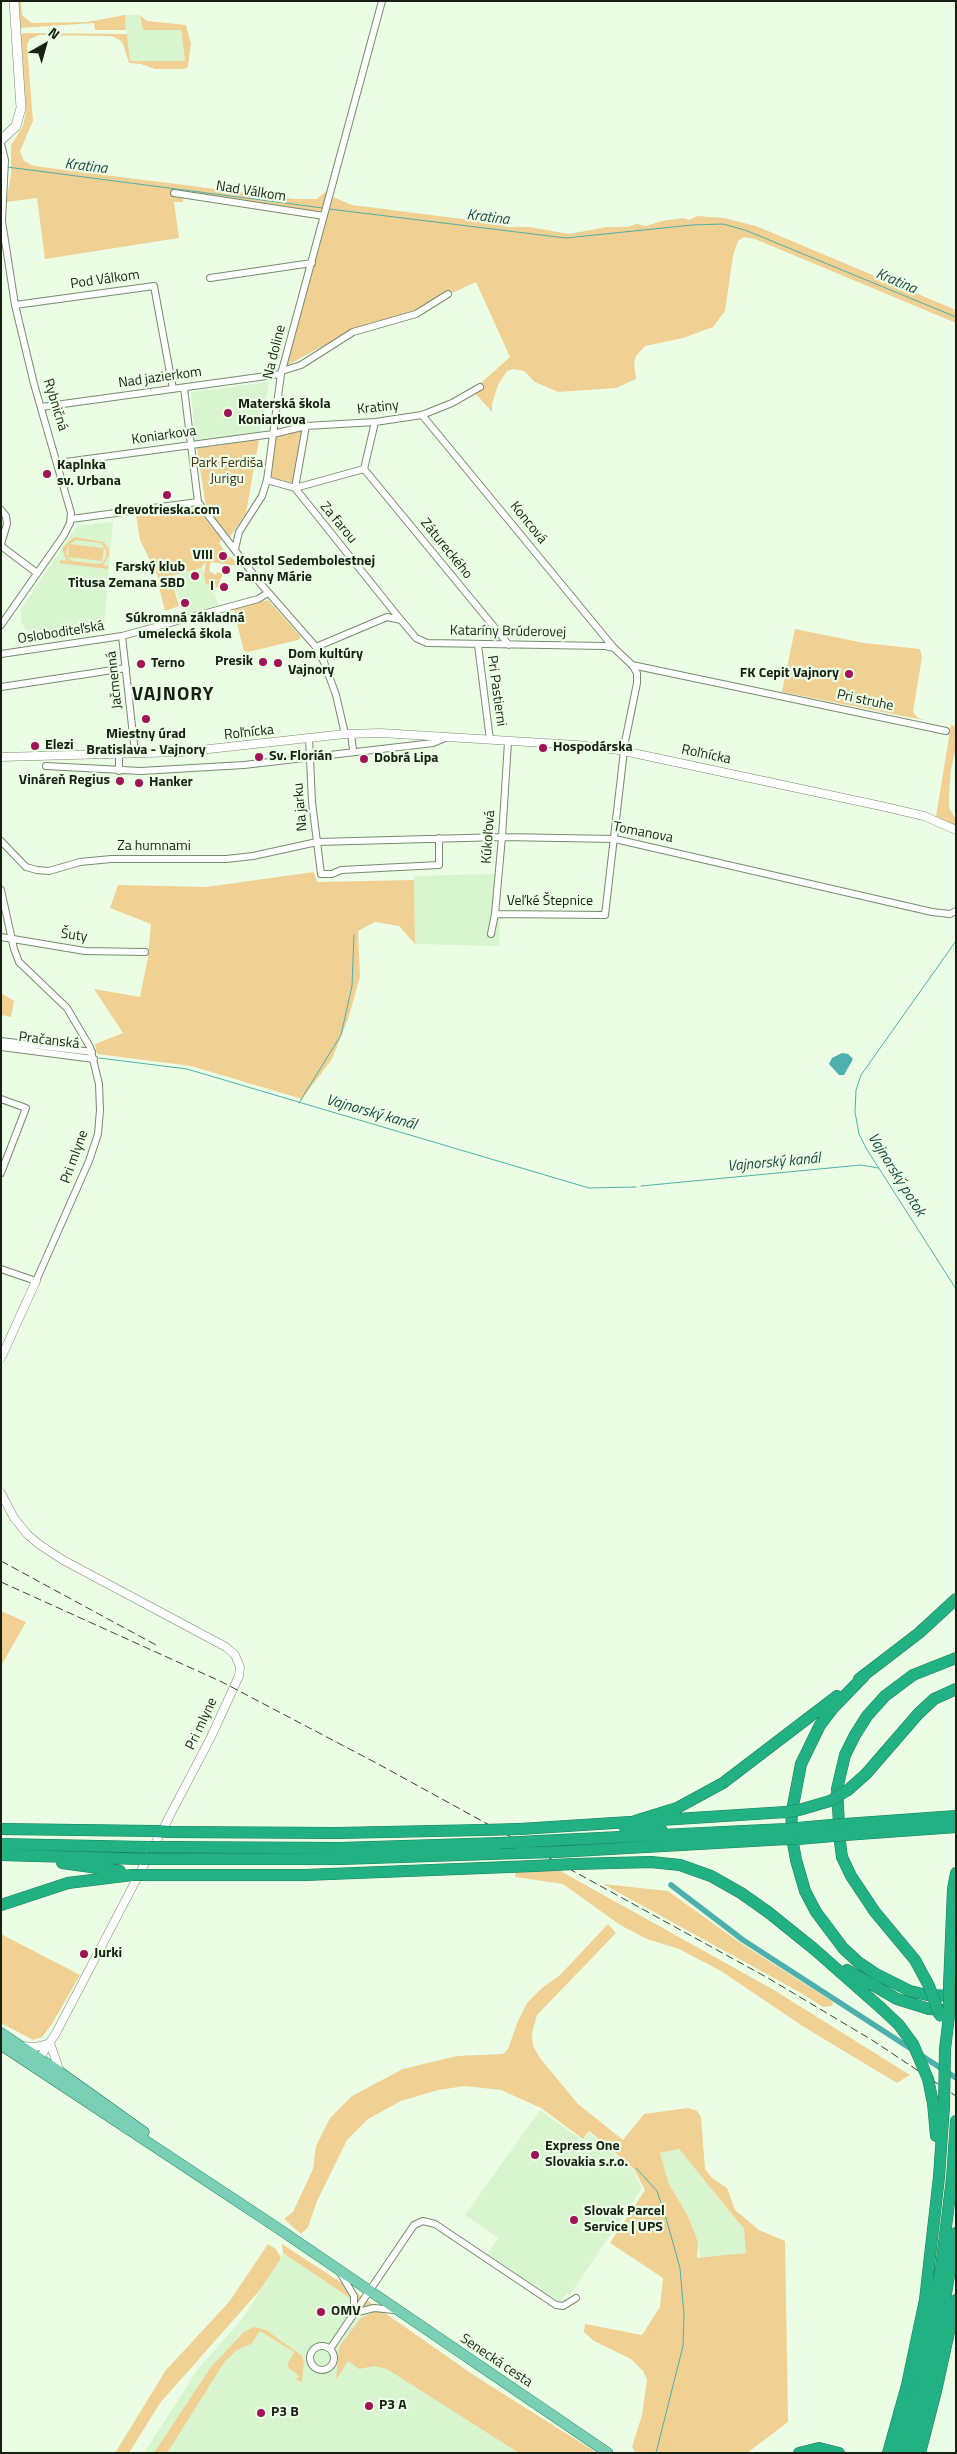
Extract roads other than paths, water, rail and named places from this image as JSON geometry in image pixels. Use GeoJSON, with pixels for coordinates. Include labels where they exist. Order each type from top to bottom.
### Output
{"type":"FeatureCollection","features":[{"type":"Feature","properties":{"kind":"highway"},"geometry":{"type":"LineString","coordinates":[[635,1821],[677,1808],[723,1783],[919,1633],[956,1599]]}},
{"type":"Feature","properties":{"kind":"highway"},"geometry":{"type":"LineString","coordinates":[[948,2014],[929,1986],[915,1960],[875,1912],[851,1876],[842,1857],[837,1789],[845,1755],[863,1722],[879,1702],[913,1675],[956,1658]]}},
{"type":"Feature","properties":{"kind":"highway"},"geometry":{"type":"LineString","coordinates":[[864,1676],[833,1708],[820,1725],[801,1764],[792,1811],[791,1832],[796,1860],[805,1891],[816,1912],[843,1948],[858,1962],[876,1974],[910,1991],[927,1995],[953,1991]]}},
{"type":"Feature","properties":{"kind":"highway"},"geometry":{"type":"LineString","coordinates":[[1,1829],[337,1833],[482,1830],[786,1812],[830,1801],[848,1790],[866,1774],[918,1714],[934,1699],[954,1689]]}},
{"type":"Feature","properties":{"kind":"highway"},"geometry":{"type":"LineString","coordinates":[[574,1864],[792,1834],[954,1822]]}},
{"type":"Feature","properties":{"kind":"highway"},"geometry":{"type":"LineString","coordinates":[[586,1824],[703,1834]]}},
{"type":"Feature","properties":{"kind":"highway"},"geometry":{"type":"LineString","coordinates":[[1,1844],[340,1848],[538,1842],[703,1834],[792,1834]]}},
{"type":"Feature","properties":{"kind":"highway"},"geometry":{"type":"LineString","coordinates":[[5,1855],[156,1859],[351,1858],[557,1852],[718,1844]]}},
{"type":"Feature","properties":{"kind":"highway"},"geometry":{"type":"LineString","coordinates":[[5,1855],[146,1875],[305,1875],[651,1862],[680,1865],[704,1874],[741,1893],[814,1949],[899,2024],[914,2044],[938,2104]]}},
{"type":"Feature","properties":{"kind":"highway"},"geometry":{"type":"LineString","coordinates":[[888,2453],[907,2385],[924,2300],[940,2165],[938,2104],[948,2014],[953,1991],[952,1889],[956,1873]]}},
{"type":"Feature","properties":{"kind":"highway"},"geometry":{"type":"LineString","coordinates":[[1,1905],[68,1884],[133,1874]]}},
{"type":"Feature","properties":{"kind":"highway"},"geometry":{"type":"LineString","coordinates":[[814,1949],[870,1985],[897,1999],[948,2014]]}},
{"type":"Feature","properties":{"kind":"highway"},"geometry":{"type":"LineString","coordinates":[[899,2453],[918,2387],[941,2268],[952,2178],[956,2121]]}},
{"type":"Feature","properties":{"kind":"highway"},"geometry":{"type":"LineString","coordinates":[[909,2453],[939,2336],[956,2233]]}},
{"type":"Feature","properties":{"kind":"highway"},"geometry":{"type":"LineString","coordinates":[[920,2453],[956,2300]]}},
{"type":"Feature","properties":{"kind":"highway"},"geometry":{"type":"LineString","coordinates":[[925,2453],[930,2416]]}},
{"type":"Feature","properties":{"kind":"highway"},"geometry":{"type":"LineString","coordinates":[[799,2453],[820,2448],[839,2453]]}},
{"type":"Feature","properties":{"kind":"main road"},"geometry":{"type":"LineString","coordinates":[[1,140],[16,126],[22,108],[14,1]]}},
{"type":"Feature","properties":{"kind":"main road"},"geometry":{"type":"LineString","coordinates":[[1,2034],[21,2046],[37,2062],[219,2188]]}},
{"type":"Feature","properties":{"kind":"main road"},"geometry":{"type":"LineString","coordinates":[[1,2045],[60,2072],[219,2188]]}},
{"type":"Feature","properties":{"kind":"main road","name":"Senecká cesta"},"geometry":{"type":"LineString","coordinates":[[219,2188],[608,2453]]}},
{"type":"Feature","properties":{"kind":"street","name":"Na doline"},"geometry":{"type":"LineString","coordinates":[[235,549],[239,532],[262,496],[267,480],[281,373],[382,1]]}},
{"type":"Feature","properties":{"kind":"street","name":"Rybničná"},"geometry":{"type":"LineString","coordinates":[[1,144],[4,160],[2,212],[15,305],[41,407],[71,508],[71,519]]}},
{"type":"Feature","properties":{"kind":"street","name":"Nad Válkom"},"geometry":{"type":"LineString","coordinates":[[174,194],[325,215]]}},
{"type":"Feature","properties":{"kind":"street"},"geometry":{"type":"LineString","coordinates":[[210,278],[312,263]]}},
{"type":"Feature","properties":{"kind":"street","name":"Pod Válkom"},"geometry":{"type":"LineString","coordinates":[[15,305],[154,286],[174,389]]}},
{"type":"Feature","properties":{"kind":"street","name":"Nad jazierkom"},"geometry":{"type":"LineString","coordinates":[[41,407],[281,373],[302,365],[353,332],[416,314],[448,294]]}},
{"type":"Feature","properties":{"kind":"street","name":"Kratiny"},"geometry":{"type":"LineString","coordinates":[[273,434],[306,426],[375,422],[422,415],[452,403],[480,387]]}},
{"type":"Feature","properties":{"kind":"street"},"geometry":{"type":"LineString","coordinates":[[184,388],[198,502],[268,593],[316,647],[324,662],[354,750]]}},
{"type":"Feature","properties":{"kind":"street","name":"Koncová"},"geometry":{"type":"LineString","coordinates":[[422,415],[614,648]]}},
{"type":"Feature","properties":{"kind":"street"},"geometry":{"type":"LineString","coordinates":[[267,480],[295,488],[364,469],[375,422]]}},
{"type":"Feature","properties":{"kind":"street"},"geometry":{"type":"LineString","coordinates":[[295,488],[306,426]]}},
{"type":"Feature","properties":{"kind":"street","name":"Koniarkova"},"geometry":{"type":"LineString","coordinates":[[58,463],[273,434]]}},
{"type":"Feature","properties":{"kind":"street","name":"Zátureckého"},"geometry":{"type":"LineString","coordinates":[[364,469],[509,645]]}},
{"type":"Feature","properties":{"kind":"street","name":"Za farou"},"geometry":{"type":"LineString","coordinates":[[295,488],[401,620]]}},
{"type":"Feature","properties":{"kind":"street"},"geometry":{"type":"LineString","coordinates":[[1,625],[64,535],[71,519],[198,502]]}},
{"type":"Feature","properties":{"kind":"street"},"geometry":{"type":"LineString","coordinates":[[1,510],[6,516],[7,524],[1,545],[37,573]]}},
{"type":"Feature","properties":{"kind":"street","name":"Osloboditeľská"},"geometry":{"type":"LineString","coordinates":[[1,654],[122,636],[258,599],[268,593]]}},
{"type":"Feature","properties":{"kind":"street"},"geometry":{"type":"LineString","coordinates":[[387,617],[392,608]]}},
{"type":"Feature","properties":{"kind":"street"},"geometry":{"type":"LineString","coordinates":[[316,647],[387,617],[401,620]]}},
{"type":"Feature","properties":{"kind":"street","name":"Kataríny Brúderovej"},"geometry":{"type":"LineString","coordinates":[[401,620],[421,642],[478,645],[605,646],[614,648]]}},
{"type":"Feature","properties":{"kind":"street","name":"Jačmenná"},"geometry":{"type":"LineString","coordinates":[[122,636],[135,753]]}},
{"type":"Feature","properties":{"kind":"street","name":"Pri Pastierni"},"geometry":{"type":"LineString","coordinates":[[478,645],[490,740]]}},
{"type":"Feature","properties":{"kind":"street"},"geometry":{"type":"LineString","coordinates":[[614,648],[632,665],[637,673],[637,683],[624,751],[615,839]]}},
{"type":"Feature","properties":{"kind":"street","name":"Pri struhe"},"geometry":{"type":"LineString","coordinates":[[632,665],[946,731]]}},
{"type":"Feature","properties":{"kind":"street"},"geometry":{"type":"LineString","coordinates":[[1,687],[126,668]]}},
{"type":"Feature","properties":{"kind":"street","name":"Roľnícka"},"geometry":{"type":"LineString","coordinates":[[1,757],[201,750],[348,734],[412,734],[444,738],[595,746],[908,812],[931,818],[956,830]]}},
{"type":"Feature","properties":{"kind":"street"},"geometry":{"type":"LineString","coordinates":[[412,734],[416,740],[413,745]]}},
{"type":"Feature","properties":{"kind":"street","name":"Na jarku"},"geometry":{"type":"LineString","coordinates":[[309,738],[312,802],[321,874],[332,874],[341,870],[439,865],[439,838]]}},
{"type":"Feature","properties":{"kind":"street","name":"Roľnícka"},"geometry":{"type":"LineString","coordinates":[[46,766],[119,771],[244,765],[354,750],[434,743],[444,738]]}},
{"type":"Feature","properties":{"kind":"street","name":"Kúkoľová"},"geometry":{"type":"LineString","coordinates":[[491,934],[495,914],[502,837],[508,742]]}},
{"type":"Feature","properties":{"kind":"street"},"geometry":{"type":"LineString","coordinates":[[119,753],[119,771]]}},
{"type":"Feature","properties":{"kind":"street","name":"Tomanova"},"geometry":{"type":"LineString","coordinates":[[318,842],[502,837],[615,839],[922,909],[953,912]]}},
{"type":"Feature","properties":{"kind":"street","name":"Veľké Štepnice"},"geometry":{"type":"LineString","coordinates":[[495,914],[605,915],[615,839]]}},
{"type":"Feature","properties":{"kind":"street","name":"Za humnami"},"geometry":{"type":"LineString","coordinates":[[1,842],[26,867],[37,870],[62,869],[80,862],[111,859],[226,859],[253,856],[318,842]]}},
{"type":"Feature","properties":{"kind":"street","name":"Pri mlyne"},"geometry":{"type":"LineString","coordinates":[[1,890],[19,962],[67,1008],[82,1031],[92,1052],[100,1110],[97,1140],[89,1161],[1,1358]]}},
{"type":"Feature","properties":{"kind":"street","name":"Šuty"},"geometry":{"type":"LineString","coordinates":[[1,937],[85,951],[145,952]]}},
{"type":"Feature","properties":{"kind":"street","name":"Pračanská"},"geometry":{"type":"LineString","coordinates":[[1,1041],[92,1052]]}},
{"type":"Feature","properties":{"kind":"street","name":"Pračanská"},"geometry":{"type":"LineString","coordinates":[[1,1047],[94,1059]]}},
{"type":"Feature","properties":{"kind":"street"},"geometry":{"type":"LineString","coordinates":[[1,1099],[26,1108],[1,1173]]}},
{"type":"Feature","properties":{"kind":"street"},"geometry":{"type":"LineString","coordinates":[[1,1269],[36,1282]]}},
{"type":"Feature","properties":{"kind":"street","name":"Pri mlyne"},"geometry":{"type":"LineString","coordinates":[[1,1493],[20,1525],[48,1550],[140,1602],[222,1644],[235,1655],[240,1667],[238,1678],[211,1737],[50,2043],[37,2062]]}},
{"type":"Feature","properties":{"kind":"street"},"geometry":{"type":"LineString","coordinates":[[21,2046],[36,2047],[50,2043],[60,2072]]}},
{"type":"Feature","properties":{"kind":"street"},"geometry":{"type":"LineString","coordinates":[[330,2349],[414,2225],[423,2221],[435,2224],[556,2304],[563,2306],[576,2298]]}},
{"type":"Feature","properties":{"kind":"street"},"geometry":{"type":"LineString","coordinates":[[336,2268],[354,2296],[354,2313]]}},
{"type":"Feature","properties":{"kind":"street"},"geometry":{"type":"LineString","coordinates":[[354,2313],[374,2308],[398,2310]]}},
{"type":"Feature","properties":{"kind":"street"},"geometry":{"type":"LineString","coordinates":[[319,2346],[330,2349],[334,2357],[332,2366],[322,2371],[315,2369],[310,2361],[311,2352],[319,2346]]}},
{"type":"Feature","properties":{"kind":"water"},"geometry":{"type":"Polygon","coordinates":[[[842,1053],[848,1054],[853,1059],[844,1075],[839,1075],[829,1064],[832,1058],[842,1053]]]}},
{"type":"Feature","properties":{"kind":"waterway","name":"Kratina"},"geometry":{"type":"LineString","coordinates":[[7,167],[323,208]]}},
{"type":"Feature","properties":{"kind":"waterway","name":"Kratina"},"geometry":{"type":"LineString","coordinates":[[329,209],[566,238],[692,225],[723,224],[745,230],[956,317]]}},
{"type":"Feature","properties":{"kind":"waterway"},"geometry":{"type":"LineString","coordinates":[[299,1103],[341,1035],[352,986],[354,935]]}},
{"type":"Feature","properties":{"kind":"waterway","name":"Vajnorský potok"},"geometry":{"type":"LineString","coordinates":[[956,941],[861,1075],[856,1090],[855,1112],[859,1134],[866,1148],[956,1289]]}},
{"type":"Feature","properties":{"kind":"waterway","name":"Vajnorský kanál"},"geometry":{"type":"LineString","coordinates":[[99,1058],[187,1069],[589,1188],[636,1187]]}},
{"type":"Feature","properties":{"kind":"waterway","name":"Vajnorský kanál"},"geometry":{"type":"LineString","coordinates":[[641,1186],[861,1165],[878,1168]]}},
{"type":"Feature","properties":{"kind":"waterway"},"geometry":{"type":"LineString","coordinates":[[671,1885],[743,1940],[956,2078]]}},
{"type":"Feature","properties":{"kind":"waterway"},"geometry":{"type":"LineString","coordinates":[[636,2168],[657,2191],[666,2218],[680,2268],[684,2315],[683,2346],[656,2453]]}},
{"type":"Feature","properties":{"kind":"railway"},"geometry":{"type":"LineString","coordinates":[[1,1561],[156,1645]]}},
{"type":"Feature","properties":{"kind":"railway"},"geometry":{"type":"LineString","coordinates":[[1,1582],[222,1682],[380,1765],[768,1978],[872,2040],[956,2096]]}},
{"type":"Feature","properties":{"kind":"place","name":"Materská škola Koniarkova"},"geometry":{"type":"Point","coordinates":[228,413]}},
{"type":"Feature","properties":{"kind":"place","name":"Kaplnka sv. Urbana"},"geometry":{"type":"Point","coordinates":[47,474]}},
{"type":"Feature","properties":{"kind":"place","name":"drevotrieska.com"},"geometry":{"type":"Point","coordinates":[167,495]}},
{"type":"Feature","properties":{"kind":"place","name":"VIII"},"geometry":{"type":"Point","coordinates":[223,556]}},
{"type":"Feature","properties":{"kind":"place","name":"Kostol Sedembolestnej Panny Márie"},"geometry":{"type":"Point","coordinates":[226,570]}},
{"type":"Feature","properties":{"kind":"place","name":"Farský klub Titusa Zemana SBD"},"geometry":{"type":"Point","coordinates":[195,576]}},
{"type":"Feature","properties":{"kind":"place","name":"I"},"geometry":{"type":"Point","coordinates":[224,587]}},
{"type":"Feature","properties":{"kind":"place","name":"Súkromná základná umelecká škola"},"geometry":{"type":"Point","coordinates":[185,603]}},
{"type":"Feature","properties":{"kind":"place","name":"Presik"},"geometry":{"type":"Point","coordinates":[263,662]}},
{"type":"Feature","properties":{"kind":"place","name":"Dom kultúry Vajnory"},"geometry":{"type":"Point","coordinates":[278,663]}},
{"type":"Feature","properties":{"kind":"place","name":"Terno"},"geometry":{"type":"Point","coordinates":[141,664]}},
{"type":"Feature","properties":{"kind":"place","name":"FK Cepit Vajnory"},"geometry":{"type":"Point","coordinates":[849,674]}},
{"type":"Feature","properties":{"kind":"place","name":"Miestny úrad Bratislava - Vajnory"},"geometry":{"type":"Point","coordinates":[146,719]}},
{"type":"Feature","properties":{"kind":"place","name":"Elezi"},"geometry":{"type":"Point","coordinates":[35,746]}},
{"type":"Feature","properties":{"kind":"place","name":"Hospodárska"},"geometry":{"type":"Point","coordinates":[543,748]}},
{"type":"Feature","properties":{"kind":"place","name":"Sv. Florián"},"geometry":{"type":"Point","coordinates":[259,757]}},
{"type":"Feature","properties":{"kind":"place","name":"Dobrá Lipa"},"geometry":{"type":"Point","coordinates":[364,759]}},
{"type":"Feature","properties":{"kind":"place","name":"Vináreň Regius"},"geometry":{"type":"Point","coordinates":[120,781]}},
{"type":"Feature","properties":{"kind":"place","name":"Hanker"},"geometry":{"type":"Point","coordinates":[139,783]}},
{"type":"Feature","properties":{"kind":"place","name":"Jurki"},"geometry":{"type":"Point","coordinates":[84,1954]}},
{"type":"Feature","properties":{"kind":"place","name":"Express One Slovakia s.r.o."},"geometry":{"type":"Point","coordinates":[535,2155]}},
{"type":"Feature","properties":{"kind":"place","name":"Slovak Parcel Service | UPS"},"geometry":{"type":"Point","coordinates":[574,2220]}},
{"type":"Feature","properties":{"kind":"place","name":"OMV"},"geometry":{"type":"Point","coordinates":[321,2312]}},
{"type":"Feature","properties":{"kind":"place","name":"P3 A"},"geometry":{"type":"Point","coordinates":[369,2406]}},
{"type":"Feature","properties":{"kind":"place","name":"P3 B"},"geometry":{"type":"Point","coordinates":[261,2413]}},
{"type":"Feature","properties":{"kind":"district","name":"VAJNORY"},"geometry":{"type":"Point","coordinates":[173,695]}},
{"type":"Feature","properties":{"kind":"park label","name":"Park Ferdiša Jurigu"},"geometry":{"type":"Point","coordinates":[227,472]}}]}
